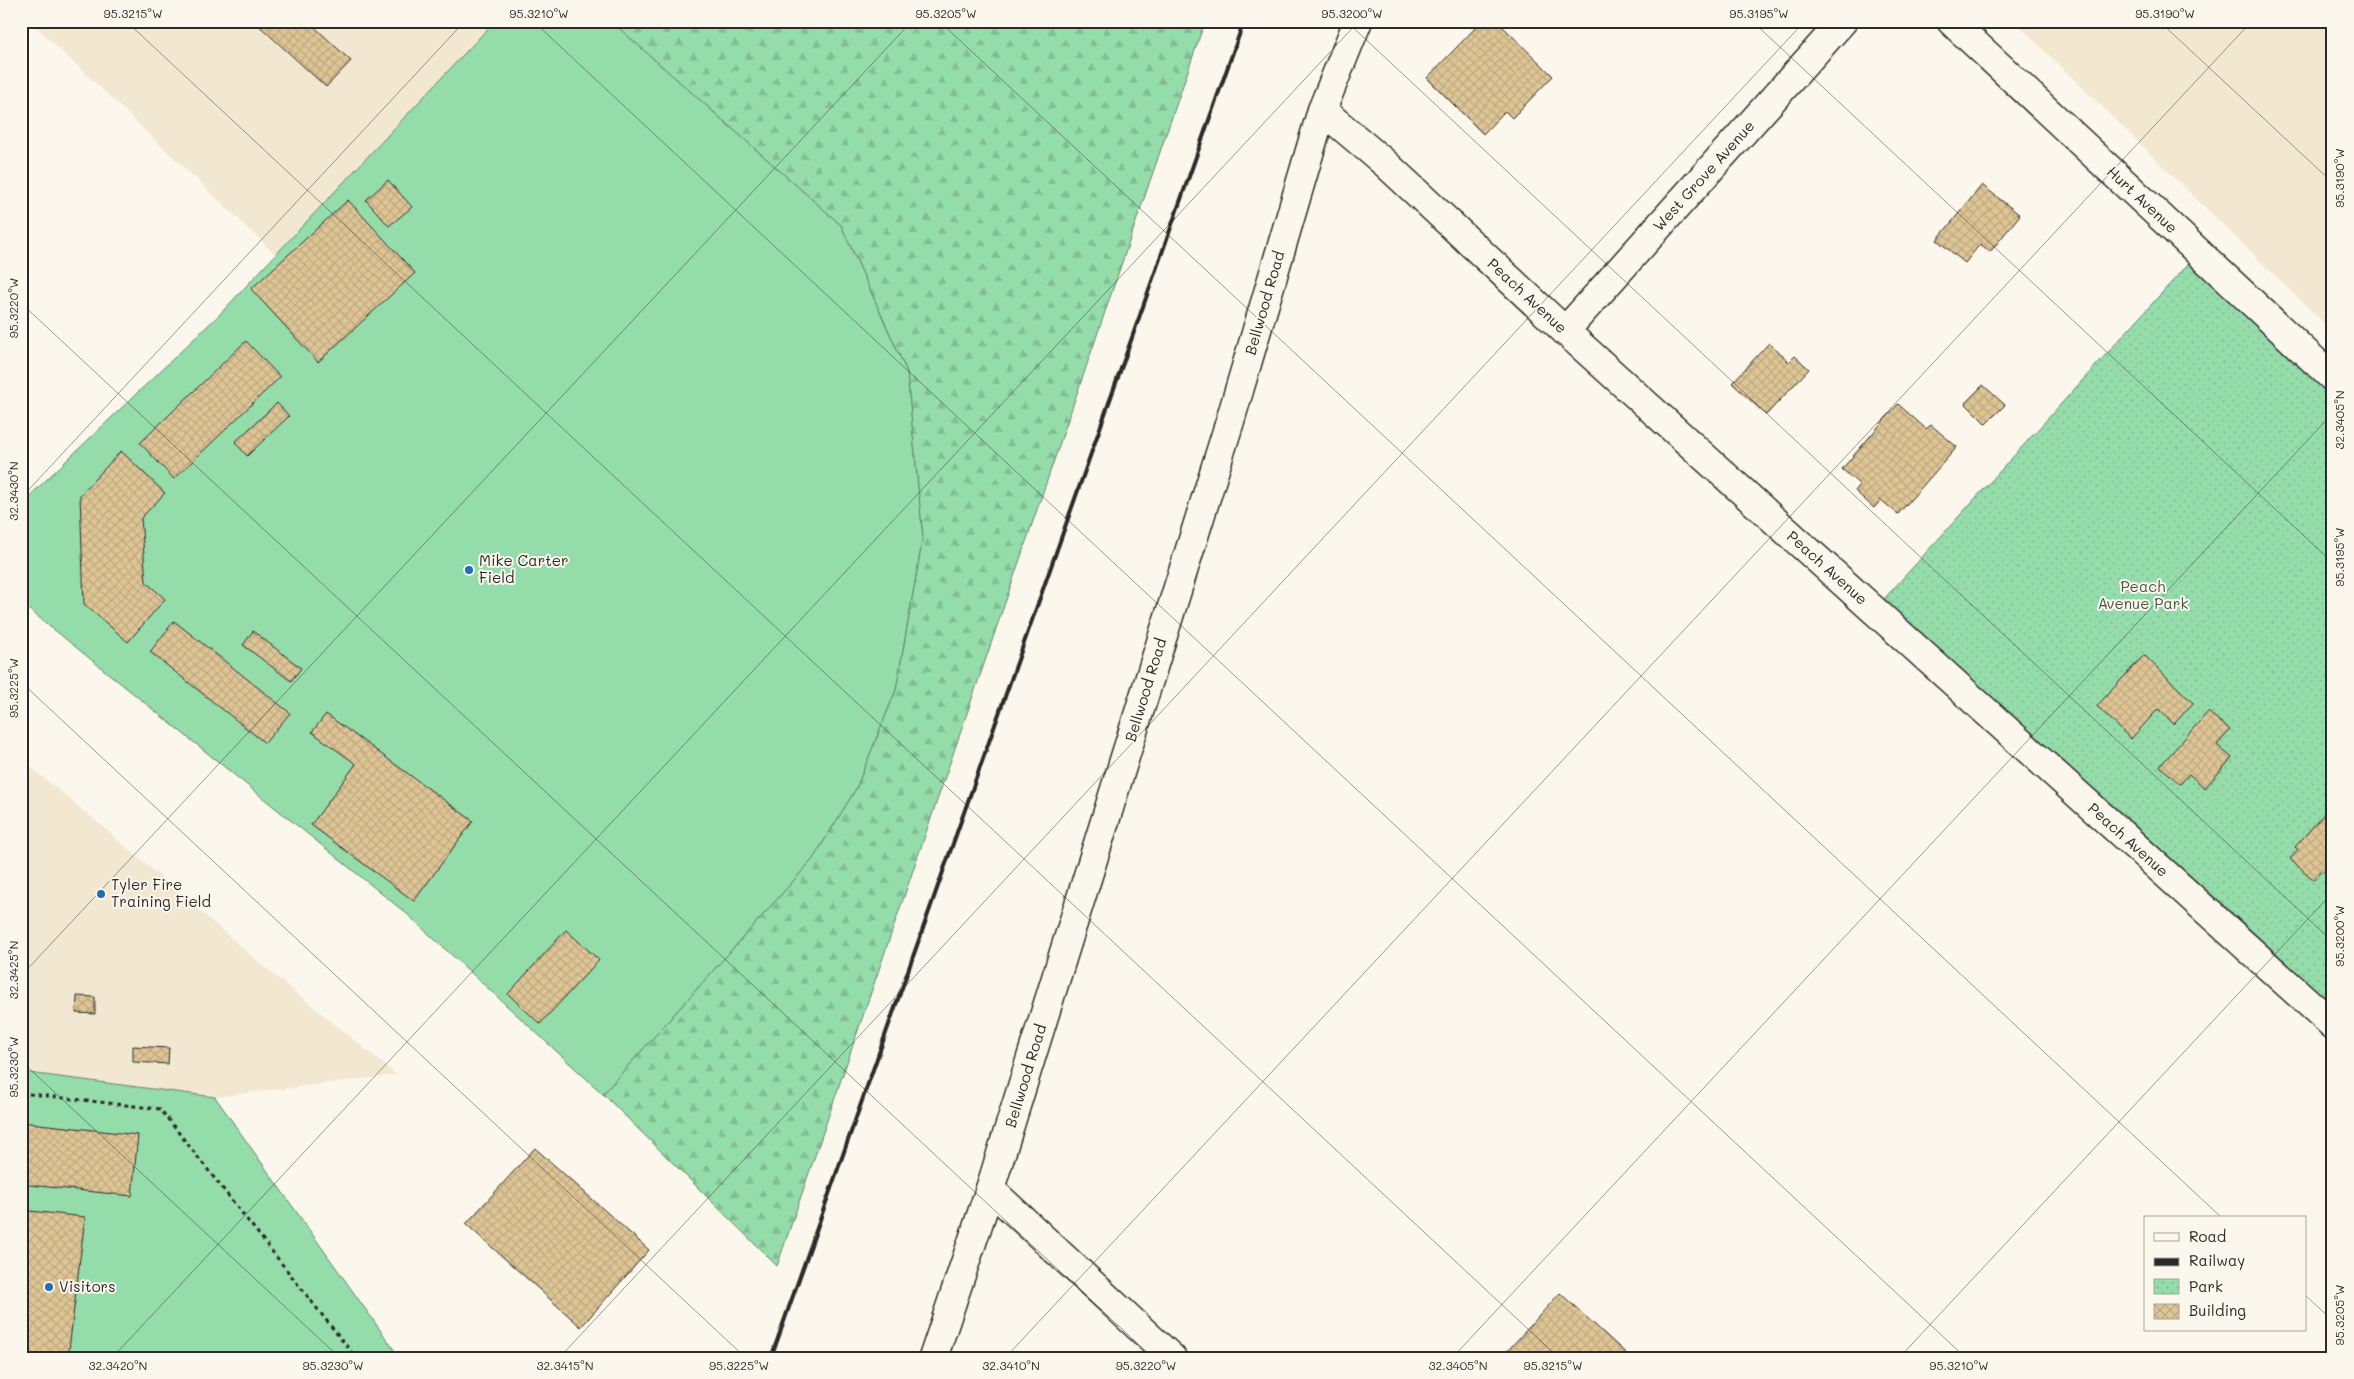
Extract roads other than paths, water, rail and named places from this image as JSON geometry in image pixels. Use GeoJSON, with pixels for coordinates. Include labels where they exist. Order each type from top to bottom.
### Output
{"type":"FeatureCollection","features":[{"type":"Feature","properties":{"kind":"street","name":"Bellwood Road"},"geometry":{"type":"LineString","coordinates":[[932,1358],[990,1189],[1230,422],[1322,110],[1358,21]]}},
{"type":"Feature","properties":{"kind":"street","name":"West Grove Avenue"},"geometry":{"type":"LineString","coordinates":[[1565,331],[1843,21]]}},
{"type":"Feature","properties":{"kind":"street","name":"Hurt Avenue"},"geometry":{"type":"LineString","coordinates":[[1951,21],[2333,378]]}},
{"type":"Feature","properties":{"kind":"street","name":"Peach Avenue"},"geometry":{"type":"LineString","coordinates":[[1322,110],[1386,164],[1565,331],[2333,1025]]}},
{"type":"Feature","properties":{"kind":"street"},"geometry":{"type":"LineString","coordinates":[[990,1189],[1172,1358]]}},
{"type":"Feature","properties":{"kind":"railway"},"geometry":{"type":"LineString","coordinates":[[771,1358],[1244,21]]}},
{"type":"Feature","properties":{"kind":"place","name":"Mike Carter Field"},"geometry":{"type":"Point","coordinates":[469,570]}},
{"type":"Feature","properties":{"kind":"place","name":"Tyler Fire Training Field"},"geometry":{"type":"Point","coordinates":[101,894]}},
{"type":"Feature","properties":{"kind":"place","name":"Visitors"},"geometry":{"type":"Point","coordinates":[49,1287]}},
{"type":"Feature","properties":{"kind":"park label","name":"Peach Avenue Park"},"geometry":{"type":"Point","coordinates":[2143,596]}}]}
